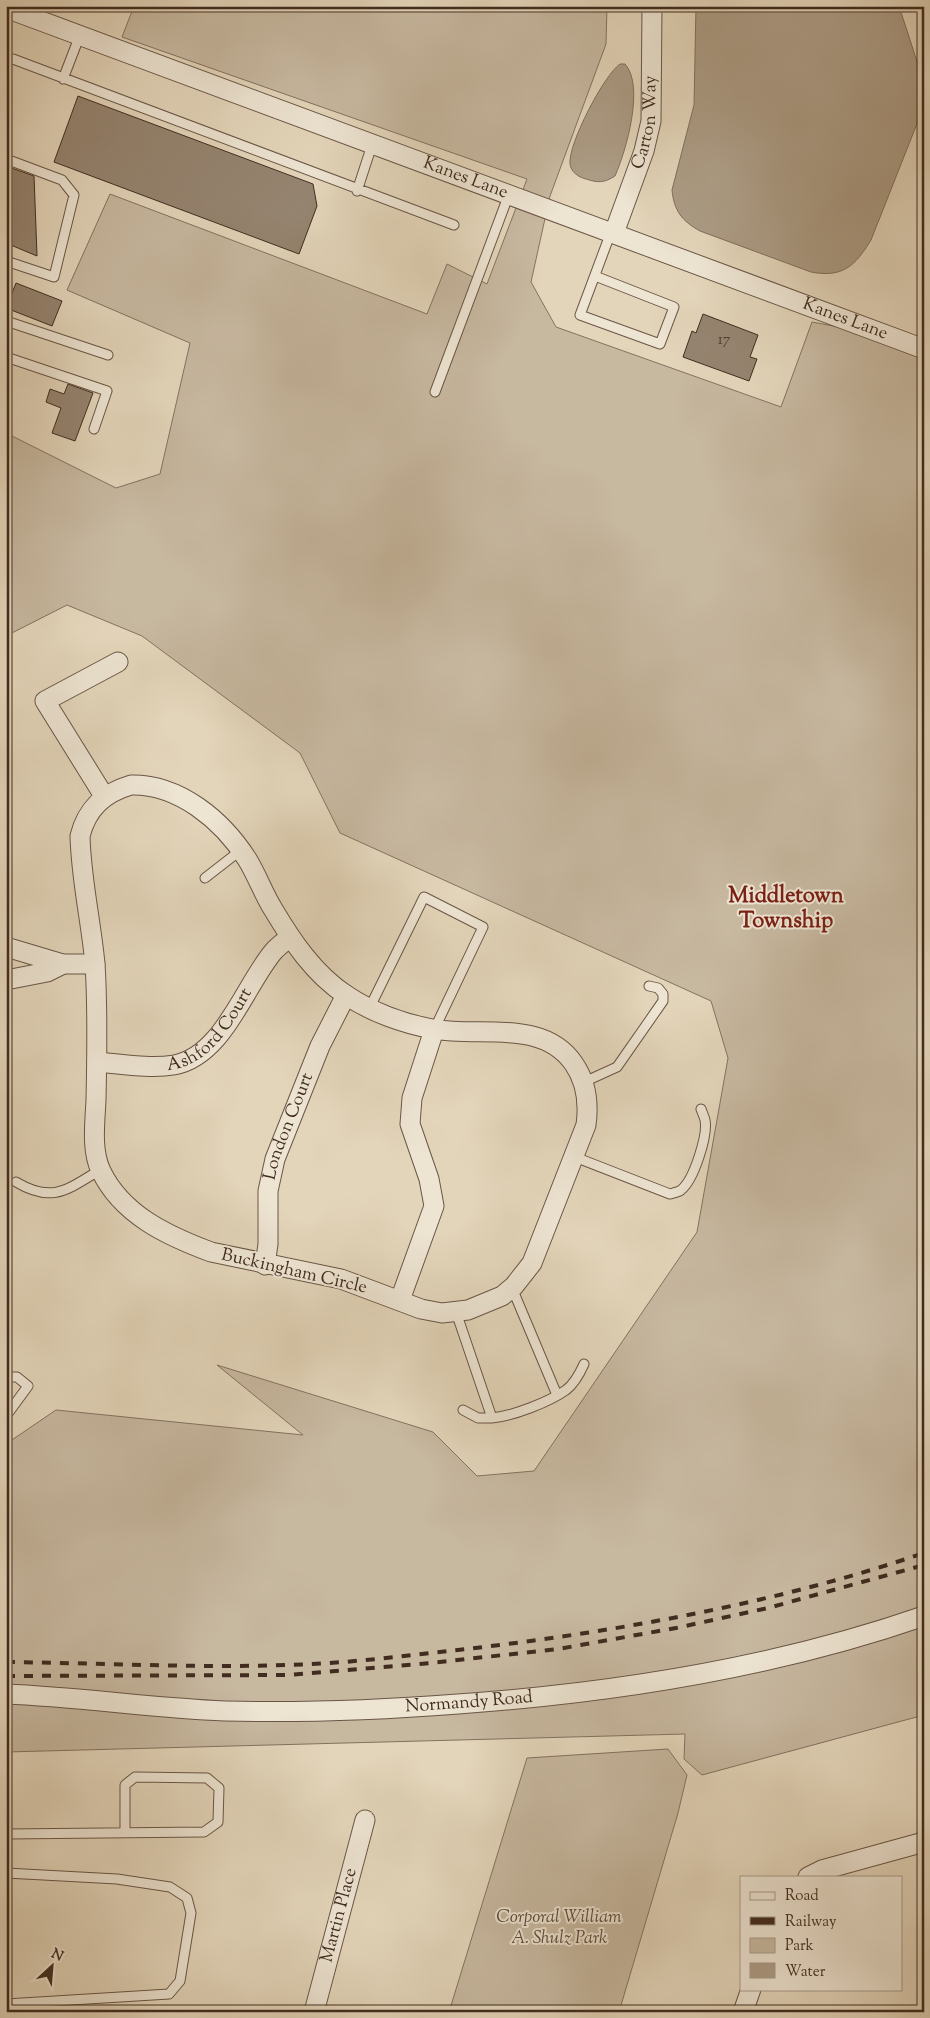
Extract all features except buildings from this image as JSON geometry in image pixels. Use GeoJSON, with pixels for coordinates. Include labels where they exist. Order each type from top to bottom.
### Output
{"type":"FeatureCollection","features":[{"type":"Feature","properties":{"kind":"street","name":"Carton Way"},"geometry":{"type":"LineString","coordinates":[[613,232],[644,150],[651,121],[652,6]]}},
{"type":"Feature","properties":{"kind":"street","name":"Kanes Lane"},"geometry":{"type":"LineString","coordinates":[[6,8],[924,349]]}},
{"type":"Feature","properties":{"kind":"street"},"geometry":{"type":"LineString","coordinates":[[104,796],[46,701],[118,662]]}},
{"type":"Feature","properties":{"kind":"street","name":"Buckingham Circle"},"geometry":{"type":"LineString","coordinates":[[131,785],[160,787],[201,810],[222,828],[240,850],[290,937],[311,965],[346,995],[407,1023],[434,1030],[464,1033],[519,1034],[547,1041],[570,1057],[584,1082],[588,1107],[586,1125],[537,1254],[527,1271],[512,1288],[487,1303],[456,1312],[442,1313],[421,1309],[341,1279],[265,1265],[211,1252],[152,1225],[123,1204],[100,1170],[96,1152],[95,1133],[97,1062],[95,964],[80,836],[84,822],[91,808],[104,796],[117,789],[131,785]]}},
{"type":"Feature","properties":{"kind":"street","name":"Ashford Court"},"geometry":{"type":"LineString","coordinates":[[97,1062],[167,1066],[185,1062],[199,1055],[222,1029],[273,951],[290,937]]}},
{"type":"Feature","properties":{"kind":"street"},"geometry":{"type":"LineString","coordinates":[[6,946],[63,964],[95,964]]}},
{"type":"Feature","properties":{"kind":"street"},"geometry":{"type":"LineString","coordinates":[[6,980],[47,972],[63,964]]}},
{"type":"Feature","properties":{"kind":"street","name":"London Court"},"geometry":{"type":"LineString","coordinates":[[265,1265],[268,1244],[268,1192],[275,1159],[320,1046],[346,995]]}},
{"type":"Feature","properties":{"kind":"street"},"geometry":{"type":"LineString","coordinates":[[400,1300],[434,1206],[429,1180],[412,1132],[410,1109],[434,1030]]}},
{"type":"Feature","properties":{"kind":"street","name":"Normandy Road"},"geometry":{"type":"LineString","coordinates":[[6,1694],[68,1696],[224,1711],[287,1712],[389,1709],[531,1699],[674,1679],[764,1662],[821,1648],[924,1616]]}},
{"type":"Feature","properties":{"kind":"street","name":"Martin Place"},"geometry":{"type":"LineString","coordinates":[[314,2012],[365,1820]]}},
{"type":"Feature","properties":{"kind":"street"},"geometry":{"type":"LineString","coordinates":[[810,1876],[822,1870],[924,1842]]}},
{"type":"Feature","properties":{"kind":"street"},"geometry":{"type":"LineString","coordinates":[[743,2012],[751,1990]]}},
{"type":"Feature","properties":{"kind":"lane"},"geometry":{"type":"LineString","coordinates":[[63,79],[80,35]]}},
{"type":"Feature","properties":{"kind":"lane"},"geometry":{"type":"LineString","coordinates":[[13,59],[357,191],[454,225]]}},
{"type":"Feature","properties":{"kind":"lane"},"geometry":{"type":"LineString","coordinates":[[357,191],[372,144]]}},
{"type":"Feature","properties":{"kind":"lane"},"geometry":{"type":"LineString","coordinates":[[6,159],[62,180],[74,195],[54,277],[28,270],[6,261]]}},
{"type":"Feature","properties":{"kind":"lane"},"geometry":{"type":"LineString","coordinates":[[435,392],[510,194]]}},
{"type":"Feature","properties":{"kind":"lane"},"geometry":{"type":"LineString","coordinates":[[594,276],[674,306],[660,344],[580,316],[594,276],[613,232]]}},
{"type":"Feature","properties":{"kind":"lane"},"geometry":{"type":"LineString","coordinates":[[6,320],[108,355]]}},
{"type":"Feature","properties":{"kind":"lane"},"geometry":{"type":"LineString","coordinates":[[6,356],[107,391],[94,429]]}},
{"type":"Feature","properties":{"kind":"lane"},"geometry":{"type":"LineString","coordinates":[[205,878],[240,850]]}},
{"type":"Feature","properties":{"kind":"lane"},"geometry":{"type":"LineString","coordinates":[[370,1007],[424,897],[483,927],[434,1030]]}},
{"type":"Feature","properties":{"kind":"lane"},"geometry":{"type":"LineString","coordinates":[[584,1082],[617,1067],[663,1001],[664,994],[658,988],[649,986]]}},
{"type":"Feature","properties":{"kind":"lane"},"geometry":{"type":"LineString","coordinates":[[575,1157],[670,1194],[681,1190],[690,1180],[697,1163],[705,1132],[705,1120],[701,1109]]}},
{"type":"Feature","properties":{"kind":"lane"},"geometry":{"type":"LineString","coordinates":[[16,1182],[43,1193],[62,1193],[100,1170]]}},
{"type":"Feature","properties":{"kind":"lane"},"geometry":{"type":"LineString","coordinates":[[512,1288],[557,1395]]}},
{"type":"Feature","properties":{"kind":"lane"},"geometry":{"type":"LineString","coordinates":[[456,1312],[492,1418]]}},
{"type":"Feature","properties":{"kind":"lane"},"geometry":{"type":"LineString","coordinates":[[463,1410],[478,1418],[502,1417],[568,1389],[584,1364]]}},
{"type":"Feature","properties":{"kind":"lane"},"geometry":{"type":"LineString","coordinates":[[6,1377],[17,1377],[28,1386],[6,1416]]}},
{"type":"Feature","properties":{"kind":"lane"},"geometry":{"type":"LineString","coordinates":[[6,1834],[125,1833],[204,1832],[218,1822],[218,1788],[207,1778],[135,1777],[125,1785],[125,1833]]}},
{"type":"Feature","properties":{"kind":"lane"},"geometry":{"type":"LineString","coordinates":[[6,1872],[117,1879],[170,1887],[187,1898],[191,1913],[180,1981],[169,1994],[6,2004]]}},
{"type":"Feature","properties":{"kind":"green space"},"geometry":{"type":"Polygon","coordinates":[[[134,6],[607,6],[606,44],[550,196],[531,282],[556,327],[781,407],[812,322],[924,343],[924,1715],[702,1775],[684,1759],[685,1734],[6,1752],[6,1444],[56,1410],[303,1435],[217,1365],[433,1432],[477,1476],[534,1471],[697,1232],[728,1058],[711,1001],[340,833],[300,753],[142,636],[67,605],[6,636],[6,433],[116,488],[160,474],[190,343],[67,290],[110,194],[427,314],[447,264],[487,284],[527,179],[122,37],[134,6]]]}},
{"type":"Feature","properties":{"kind":"green space","name":"Corporal William A. Shulz Park"},"geometry":{"type":"Polygon","coordinates":[[[668,1749],[687,1775],[678,1813],[619,2012],[449,2012],[527,1758],[668,1749]]]}},
{"type":"Feature","properties":{"kind":"water"},"geometry":{"type":"Polygon","coordinates":[[[696,6],[899,6],[924,83],[924,106],[871,240],[859,257],[847,268],[832,273],[811,272],[700,231],[688,223],[677,210],[672,190],[694,105],[696,6]]]}},
{"type":"Feature","properties":{"kind":"water"},"geometry":{"type":"Polygon","coordinates":[[[620,64],[625,64],[631,74],[634,103],[632,119],[615,176],[598,182],[580,177],[573,172],[570,164],[571,154],[588,111],[605,81],[620,64]]]}},
{"type":"Feature","properties":{"kind":"railway"},"geometry":{"type":"LineString","coordinates":[[6,1662],[181,1666],[286,1665],[351,1661],[517,1643],[694,1614],[810,1587],[924,1553]]}},
{"type":"Feature","properties":{"kind":"railway"},"geometry":{"type":"LineString","coordinates":[[6,1676],[288,1675],[431,1663],[558,1649],[676,1628],[768,1608],[924,1565]]}},
{"type":"Feature","properties":{"kind":"district","name":"Middletown Township"},"geometry":{"type":"Point","coordinates":[786,910]}}]}
